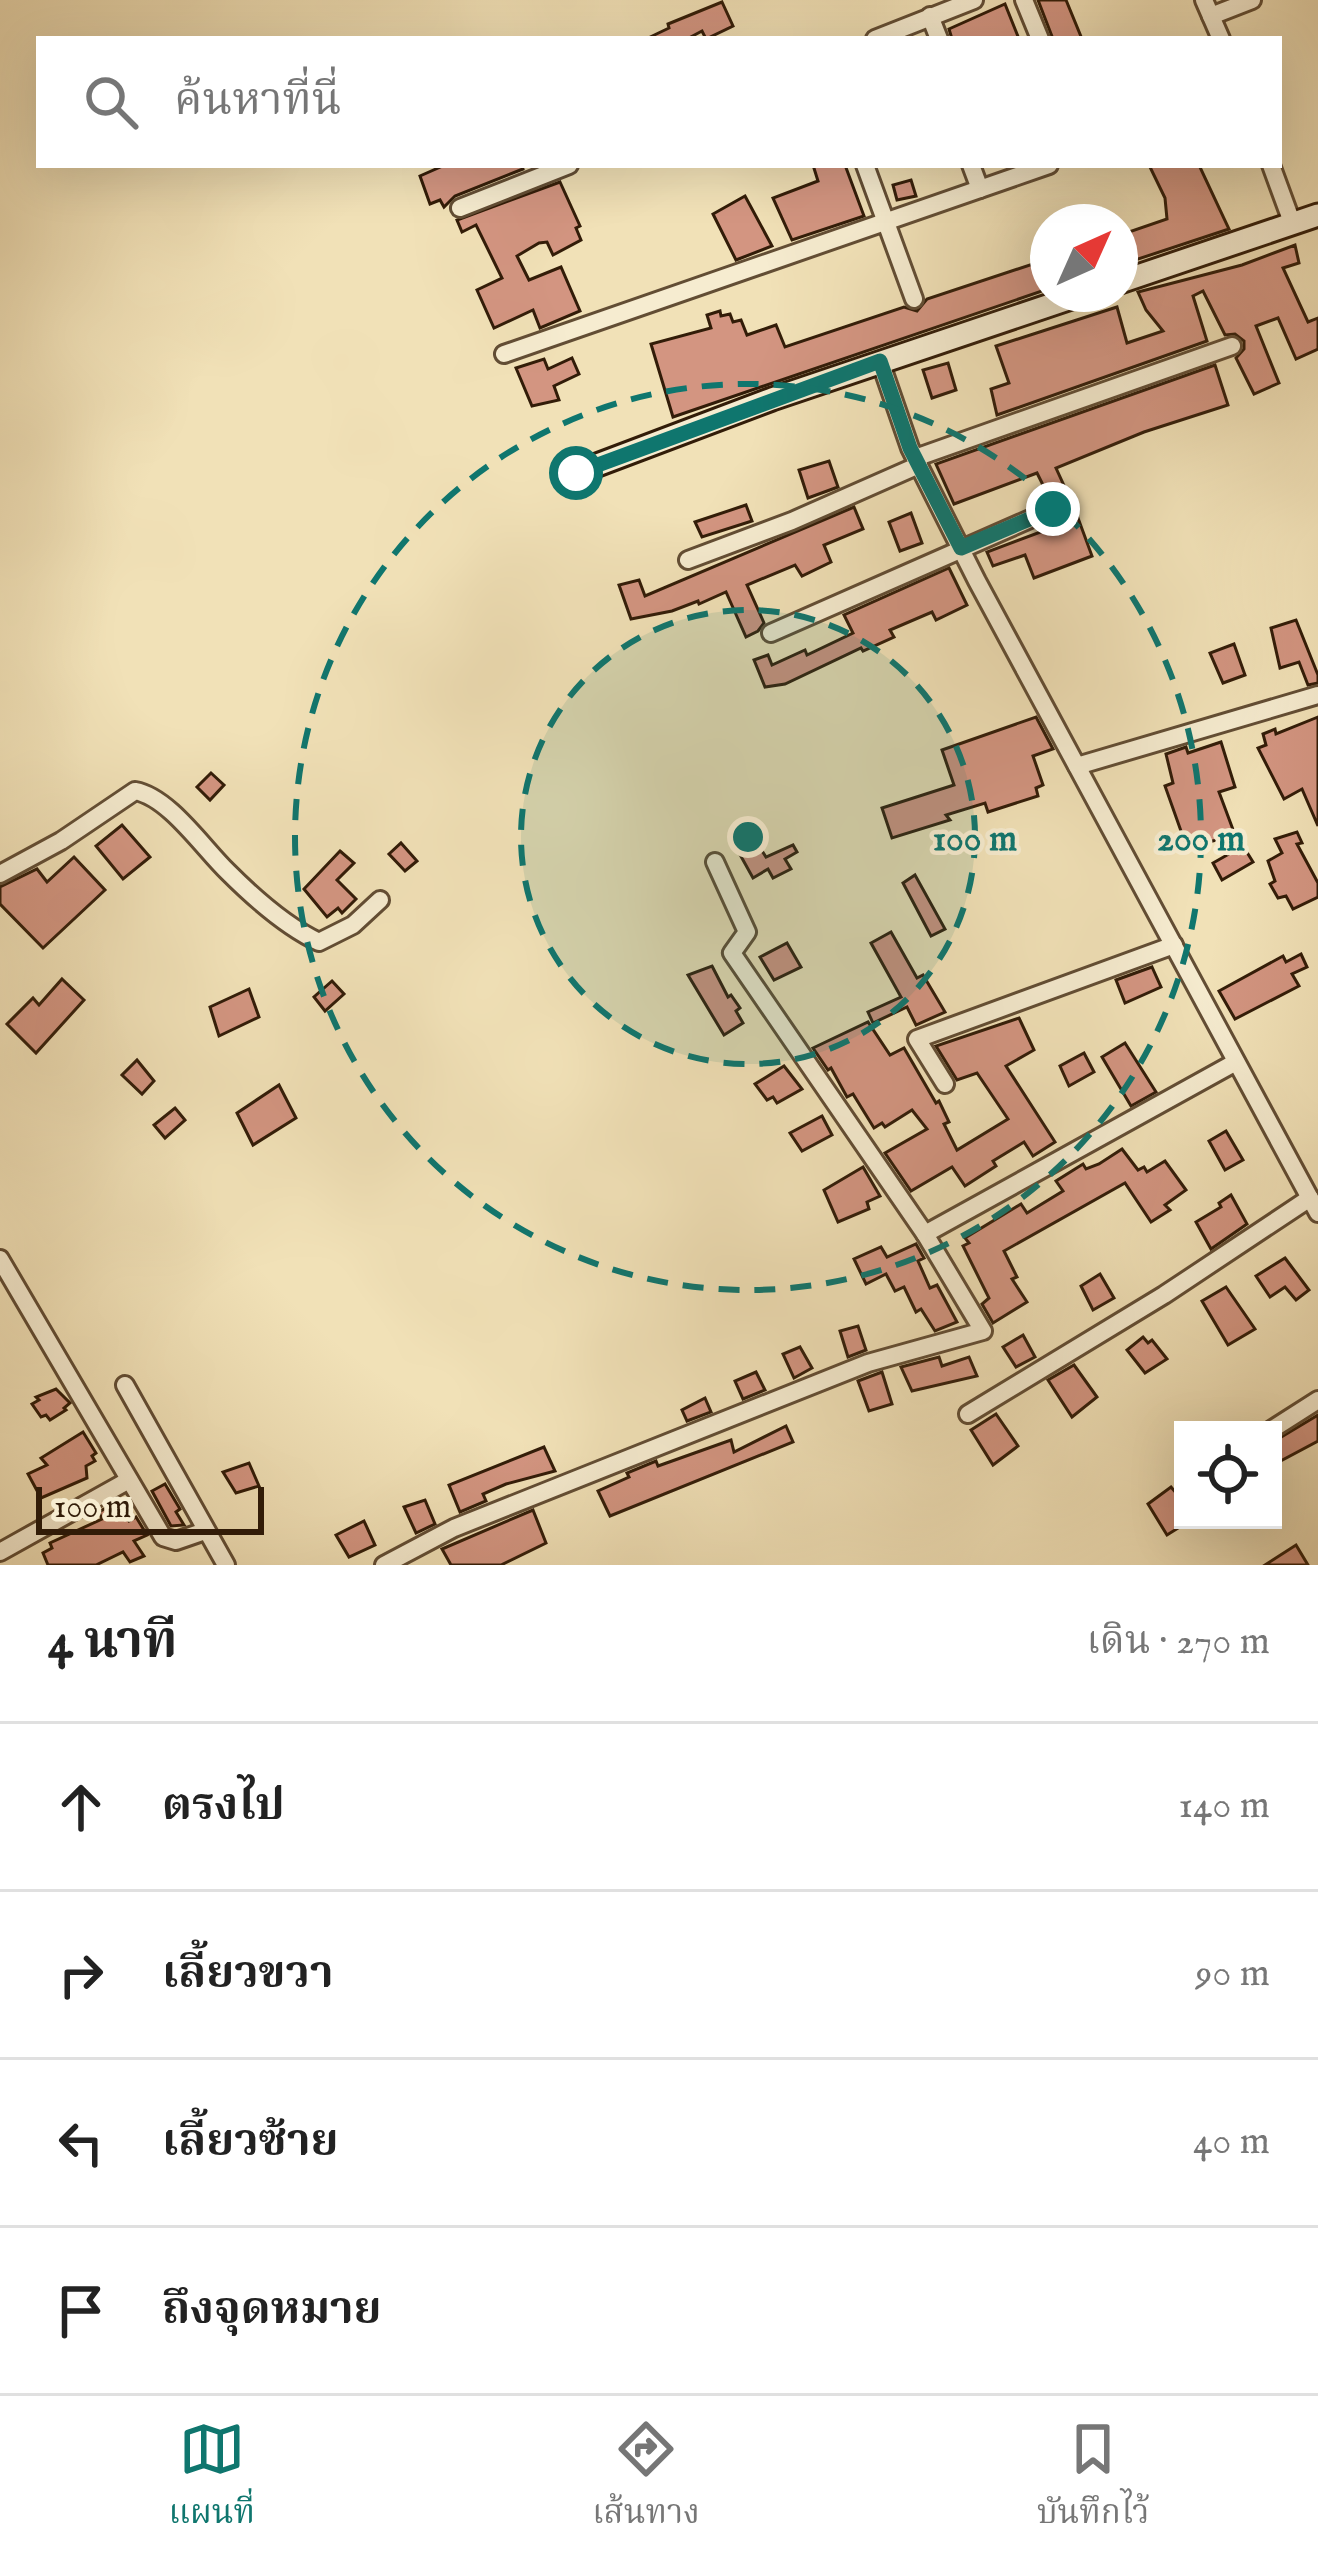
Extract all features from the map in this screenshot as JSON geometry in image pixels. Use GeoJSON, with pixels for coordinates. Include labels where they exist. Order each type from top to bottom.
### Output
{"type":"FeatureCollection","features":[{"type":"Feature","properties":{"kind":"street"},"geometry":{"type":"LineString","coordinates":[[882,36],[974,0]]}},
{"type":"Feature","properties":{"kind":"street"},"geometry":{"type":"LineString","coordinates":[[1024,0],[1039,36]]}},
{"type":"Feature","properties":{"kind":"street"},"geometry":{"type":"LineString","coordinates":[[1220,36],[1207,8],[1252,0]]}},
{"type":"Feature","properties":{"kind":"street"},"geometry":{"type":"LineString","coordinates":[[930,16],[938,36]]}},
{"type":"Feature","properties":{"kind":"street"},"geometry":{"type":"LineString","coordinates":[[460,208],[560,168]]}},
{"type":"Feature","properties":{"kind":"street"},"geometry":{"type":"LineString","coordinates":[[866,168],[914,299]]}},
{"type":"Feature","properties":{"kind":"street"},"geometry":{"type":"LineString","coordinates":[[972,168],[980,189]]}},
{"type":"Feature","properties":{"kind":"street"},"geometry":{"type":"LineString","coordinates":[[504,354],[1040,168]]}},
{"type":"Feature","properties":{"kind":"street"},"geometry":{"type":"LineString","coordinates":[[1272,168],[1293,225]]}},
{"type":"Feature","properties":{"kind":"street"},"geometry":{"type":"LineString","coordinates":[[1138,276],[1318,214]]}},
{"type":"Feature","properties":{"kind":"street"},"geometry":{"type":"LineString","coordinates":[[576,473],[880,361],[1030,311]]}},
{"type":"Feature","properties":{"kind":"street"},"geometry":{"type":"LineString","coordinates":[[688,560],[792,521],[917,461],[1232,346]]}},
{"type":"Feature","properties":{"kind":"street"},"geometry":{"type":"LineString","coordinates":[[880,361],[917,461],[961,548],[1314,1206],[968,1414]]}},
{"type":"Feature","properties":{"kind":"street"},"geometry":{"type":"LineString","coordinates":[[771,633],[1053,509]]}},
{"type":"Feature","properties":{"kind":"street"},"geometry":{"type":"LineString","coordinates":[[1077,766],[1318,695]]}},
{"type":"Feature","properties":{"kind":"street"},"geometry":{"type":"LineString","coordinates":[[0,874],[61,841],[135,791],[156,798],[226,871],[319,942],[353,925],[380,900]]}},
{"type":"Feature","properties":{"kind":"street"},"geometry":{"type":"LineString","coordinates":[[384,1565],[454,1528],[868,1363],[983,1331],[925,1234],[732,953],[747,932],[715,862]]}},
{"type":"Feature","properties":{"kind":"street"},"geometry":{"type":"LineString","coordinates":[[945,1084],[916,1040],[1174,945]]}},
{"type":"Feature","properties":{"kind":"street"},"geometry":{"type":"LineString","coordinates":[[925,1234],[1236,1062]]}},
{"type":"Feature","properties":{"kind":"street"},"geometry":{"type":"LineString","coordinates":[[0,1259],[163,1538],[176,1541],[205,1531]]}},
{"type":"Feature","properties":{"kind":"street"},"geometry":{"type":"LineString","coordinates":[[125,1385],[226,1565]]}},
{"type":"Feature","properties":{"kind":"street"},"geometry":{"type":"LineString","coordinates":[[1282,1423],[1318,1400]]}},
{"type":"Feature","properties":{"kind":"street"},"geometry":{"type":"LineString","coordinates":[[0,1552],[129,1480]]}},
{"type":"Feature","properties":{"kind":"building"},"geometry":{"type":"Polygon","coordinates":[[[1038,0],[1066,0],[1081,36],[1052,36],[1038,0]]]}},
{"type":"Feature","properties":{"kind":"building"},"geometry":{"type":"Polygon","coordinates":[[[722,2],[733,26],[712,36],[702,31],[693,36],[652,36],[669,28],[668,24],[722,2]]]}},
{"type":"Feature","properties":{"kind":"building"},"geometry":{"type":"Polygon","coordinates":[[[1005,4],[1018,36],[951,36],[949,29],[1005,4]]]}},
{"type":"Feature","properties":{"kind":"building"},"geometry":{"type":"Polygon","coordinates":[[[438,168],[523,169],[455,196],[444,207],[440,200],[430,204],[420,176],[438,168]]]}},
{"type":"Feature","properties":{"kind":"building"},"geometry":{"type":"Polygon","coordinates":[[[814,168],[846,168],[864,216],[792,240],[773,198],[818,181],[814,168]]]}},
{"type":"Feature","properties":{"kind":"building"},"geometry":{"type":"Polygon","coordinates":[[[1150,168],[1200,168],[1229,229],[1138,259],[1138,229],[1167,219],[1165,198],[1150,168]]]}},
{"type":"Feature","properties":{"kind":"building"},"geometry":{"type":"Polygon","coordinates":[[[911,180],[916,196],[897,200],[893,185],[911,180]]]}},
{"type":"Feature","properties":{"kind":"building"},"geometry":{"type":"Polygon","coordinates":[[[560,182],[580,226],[576,228],[581,240],[553,255],[547,242],[517,256],[529,280],[561,267],[580,311],[540,328],[533,310],[494,328],[477,290],[502,278],[476,225],[462,232],[457,220],[560,182]]]}},
{"type":"Feature","properties":{"kind":"building"},"geometry":{"type":"Polygon","coordinates":[[[745,196],[772,246],[736,260],[713,214],[745,196]]]}},
{"type":"Feature","properties":{"kind":"building"},"geometry":{"type":"Polygon","coordinates":[[[1295,245],[1299,263],[1283,268],[1308,322],[1318,318],[1318,349],[1296,359],[1278,318],[1256,326],[1279,383],[1254,394],[1236,358],[1244,341],[1235,334],[1225,335],[1203,291],[1193,296],[1207,341],[997,415],[991,389],[1009,383],[996,346],[1101,312],[1118,312],[1127,343],[1163,331],[1138,292],[1242,265],[1295,245]]]}},
{"type":"Feature","properties":{"kind":"building"},"geometry":{"type":"Polygon","coordinates":[[[1030,265],[1030,295],[673,417],[651,344],[711,328],[707,315],[730,314],[733,322],[741,320],[747,335],[776,325],[785,347],[904,307],[917,311],[927,299],[1030,265]]]}},
{"type":"Feature","properties":{"kind":"building"},"geometry":{"type":"Polygon","coordinates":[[[572,358],[579,374],[554,386],[559,400],[532,406],[516,368],[544,359],[548,369],[572,358]]]}},
{"type":"Feature","properties":{"kind":"building"},"geometry":{"type":"Polygon","coordinates":[[[948,363],[956,390],[932,398],[923,370],[948,363]]]}},
{"type":"Feature","properties":{"kind":"building"},"geometry":{"type":"Polygon","coordinates":[[[1215,365],[1228,405],[1056,468],[1066,490],[1049,497],[1037,473],[954,504],[936,464],[1215,365]]]}},
{"type":"Feature","properties":{"kind":"building"},"geometry":{"type":"Polygon","coordinates":[[[829,461],[838,487],[808,498],[799,470],[829,461]]]}},
{"type":"Feature","properties":{"kind":"building"},"geometry":{"type":"Polygon","coordinates":[[[746,505],[752,521],[702,537],[695,522],[746,505]]]}},
{"type":"Feature","properties":{"kind":"building"},"geometry":{"type":"Polygon","coordinates":[[[854,507],[863,529],[824,545],[831,562],[802,576],[795,565],[747,585],[764,623],[758,631],[746,637],[726,592],[699,604],[631,619],[619,585],[639,580],[645,596],[854,507]]]}},
{"type":"Feature","properties":{"kind":"building"},"geometry":{"type":"Polygon","coordinates":[[[911,513],[922,543],[900,551],[889,522],[911,513]]]}},
{"type":"Feature","properties":{"kind":"building"},"geometry":{"type":"Polygon","coordinates":[[[1078,518],[1092,556],[1034,578],[1025,555],[993,566],[987,552],[1078,518]]]}},
{"type":"Feature","properties":{"kind":"building"},"geometry":{"type":"Polygon","coordinates":[[[949,568],[967,605],[936,620],[932,612],[890,630],[894,637],[863,651],[785,684],[765,687],[754,660],[768,655],[772,665],[805,650],[807,655],[853,633],[844,615],[949,568]]]}},
{"type":"Feature","properties":{"kind":"building"},"geometry":{"type":"Polygon","coordinates":[[[1296,620],[1318,683],[1308,685],[1299,662],[1280,668],[1271,628],[1296,620]]]}},
{"type":"Feature","properties":{"kind":"building"},"geometry":{"type":"Polygon","coordinates":[[[1234,644],[1245,675],[1223,683],[1210,653],[1234,644]]]}},
{"type":"Feature","properties":{"kind":"building"},"geometry":{"type":"Polygon","coordinates":[[[1036,717],[1053,749],[1033,756],[1043,785],[1036,788],[1038,796],[988,812],[985,803],[892,838],[882,808],[954,785],[942,750],[1036,717]]]}},
{"type":"Feature","properties":{"kind":"building"},"geometry":{"type":"Polygon","coordinates":[[[1318,717],[1318,826],[1302,789],[1284,799],[1258,748],[1266,745],[1263,734],[1275,729],[1276,734],[1318,717]]]}},
{"type":"Feature","properties":{"kind":"building"},"geometry":{"type":"Polygon","coordinates":[[[1221,742],[1235,787],[1219,792],[1235,835],[1187,848],[1165,786],[1173,783],[1166,754],[1186,747],[1188,753],[1221,742]]]}},
{"type":"Feature","properties":{"kind":"building"},"geometry":{"type":"Polygon","coordinates":[[[211,773],[224,785],[210,800],[197,787],[211,773]]]}},
{"type":"Feature","properties":{"kind":"building"},"geometry":{"type":"Polygon","coordinates":[[[122,825],[150,857],[123,879],[96,846],[122,825]]]}},
{"type":"Feature","properties":{"kind":"building"},"geometry":{"type":"Polygon","coordinates":[[[750,832],[766,857],[793,845],[797,852],[785,859],[791,869],[773,878],[768,869],[753,878],[733,842],[750,832]]]}},
{"type":"Feature","properties":{"kind":"building"},"geometry":{"type":"Polygon","coordinates":[[[1297,832],[1302,843],[1297,844],[1318,883],[1318,897],[1293,909],[1286,896],[1278,898],[1270,884],[1275,881],[1268,861],[1282,853],[1275,839],[1297,832]]]}},
{"type":"Feature","properties":{"kind":"building"},"geometry":{"type":"Polygon","coordinates":[[[401,843],[417,861],[405,871],[389,854],[401,843]]]}},
{"type":"Feature","properties":{"kind":"building"},"geometry":{"type":"Polygon","coordinates":[[[1243,846],[1253,862],[1222,880],[1213,863],[1243,846]]]}},
{"type":"Feature","properties":{"kind":"building"},"geometry":{"type":"Polygon","coordinates":[[[340,851],[354,863],[337,880],[356,899],[342,913],[338,908],[327,917],[304,889],[340,851]]]}},
{"type":"Feature","properties":{"kind":"building"},"geometry":{"type":"Polygon","coordinates":[[[74,857],[105,890],[43,948],[0,904],[0,887],[37,869],[47,882],[74,857]]]}},
{"type":"Feature","properties":{"kind":"building"},"geometry":{"type":"Polygon","coordinates":[[[915,875],[945,929],[931,936],[903,883],[915,875]]]}},
{"type":"Feature","properties":{"kind":"building"},"geometry":{"type":"Polygon","coordinates":[[[891,932],[917,978],[923,975],[945,1012],[916,1025],[907,1007],[873,1023],[868,1012],[901,997],[871,943],[891,932]]]}},
{"type":"Feature","properties":{"kind":"building"},"geometry":{"type":"Polygon","coordinates":[[[787,943],[801,967],[774,980],[760,957],[787,943]]]}},
{"type":"Feature","properties":{"kind":"building"},"geometry":{"type":"Polygon","coordinates":[[[1301,954],[1307,967],[1292,974],[1299,986],[1235,1019],[1219,991],[1283,956],[1286,962],[1301,954]]]}},
{"type":"Feature","properties":{"kind":"building"},"geometry":{"type":"Polygon","coordinates":[[[712,966],[728,997],[740,1008],[736,1011],[743,1023],[724,1035],[688,975],[712,966]]]}},
{"type":"Feature","properties":{"kind":"building"},"geometry":{"type":"Polygon","coordinates":[[[1152,967],[1161,987],[1125,1003],[1116,980],[1152,967]]]}},
{"type":"Feature","properties":{"kind":"building"},"geometry":{"type":"Polygon","coordinates":[[[62,979],[84,1000],[36,1053],[7,1024],[33,998],[39,1005],[62,979]]]}},
{"type":"Feature","properties":{"kind":"building"},"geometry":{"type":"Polygon","coordinates":[[[332,981],[344,994],[325,1011],[314,997],[332,981]]]}},
{"type":"Feature","properties":{"kind":"building"},"geometry":{"type":"Polygon","coordinates":[[[249,989],[259,1017],[219,1036],[210,1007],[249,989]]]}},
{"type":"Feature","properties":{"kind":"building"},"geometry":{"type":"Polygon","coordinates":[[[1019,1018],[1034,1050],[1006,1066],[1055,1142],[1033,1156],[1024,1142],[965,1186],[952,1167],[911,1191],[885,1153],[927,1129],[912,1110],[885,1127],[882,1123],[874,1128],[853,1094],[847,1097],[813,1048],[868,1022],[890,1055],[904,1048],[936,1103],[939,1101],[957,1150],[1008,1119],[977,1073],[957,1080],[936,1046],[1019,1018]]]}},
{"type":"Feature","properties":{"kind":"building"},"geometry":{"type":"Polygon","coordinates":[[[1125,1043],[1156,1092],[1131,1106],[1102,1057],[1125,1043]]]}},
{"type":"Feature","properties":{"kind":"building"},"geometry":{"type":"Polygon","coordinates":[[[1084,1053],[1094,1072],[1069,1086],[1060,1066],[1084,1053]]]}},
{"type":"Feature","properties":{"kind":"building"},"geometry":{"type":"Polygon","coordinates":[[[137,1060],[154,1081],[142,1094],[122,1075],[137,1060]]]}},
{"type":"Feature","properties":{"kind":"building"},"geometry":{"type":"Polygon","coordinates":[[[784,1066],[802,1089],[777,1103],[773,1097],[767,1100],[755,1084],[784,1066]]]}},
{"type":"Feature","properties":{"kind":"building"},"geometry":{"type":"Polygon","coordinates":[[[279,1085],[296,1118],[253,1145],[237,1113],[279,1085]]]}},
{"type":"Feature","properties":{"kind":"building"},"geometry":{"type":"Polygon","coordinates":[[[175,1108],[185,1120],[165,1138],[154,1125],[175,1108]]]}},
{"type":"Feature","properties":{"kind":"building"},"geometry":{"type":"Polygon","coordinates":[[[822,1116],[832,1135],[802,1151],[790,1133],[822,1116]]]}},
{"type":"Feature","properties":{"kind":"building"},"geometry":{"type":"Polygon","coordinates":[[[1226,1131],[1243,1160],[1225,1170],[1209,1141],[1226,1131]]]}},
{"type":"Feature","properties":{"kind":"building"},"geometry":{"type":"Polygon","coordinates":[[[1122,1149],[1138,1170],[1144,1167],[1147,1172],[1165,1161],[1186,1190],[1165,1205],[1170,1210],[1151,1222],[1125,1183],[1004,1251],[1017,1277],[1012,1279],[1027,1302],[993,1323],[982,1304],[989,1298],[963,1246],[969,1243],[965,1238],[1021,1204],[1027,1213],[1063,1191],[1056,1181],[1122,1149]]]}},
{"type":"Feature","properties":{"kind":"building"},"geometry":{"type":"Polygon","coordinates":[[[863,1167],[880,1196],[867,1202],[869,1209],[838,1222],[824,1190],[863,1167]]]}},
{"type":"Feature","properties":{"kind":"building"},"geometry":{"type":"Polygon","coordinates":[[[1231,1195],[1247,1224],[1211,1249],[1196,1222],[1231,1195]]]}},
{"type":"Feature","properties":{"kind":"building"},"geometry":{"type":"Polygon","coordinates":[[[916,1244],[930,1288],[937,1285],[957,1322],[935,1331],[921,1309],[916,1312],[904,1287],[895,1291],[886,1274],[866,1284],[854,1259],[881,1247],[887,1257],[916,1244]]]}},
{"type":"Feature","properties":{"kind":"building"},"geometry":{"type":"Polygon","coordinates":[[[1285,1258],[1309,1290],[1296,1300],[1285,1287],[1270,1297],[1256,1276],[1285,1258]]]}},
{"type":"Feature","properties":{"kind":"building"},"geometry":{"type":"Polygon","coordinates":[[[1100,1274],[1114,1298],[1093,1310],[1081,1286],[1100,1274]]]}},
{"type":"Feature","properties":{"kind":"building"},"geometry":{"type":"Polygon","coordinates":[[[1226,1287],[1255,1329],[1228,1345],[1202,1301],[1226,1287]]]}},
{"type":"Feature","properties":{"kind":"building"},"geometry":{"type":"Polygon","coordinates":[[[858,1326],[866,1350],[848,1357],[840,1331],[858,1326]]]}},
{"type":"Feature","properties":{"kind":"building"},"geometry":{"type":"Polygon","coordinates":[[[1023,1335],[1035,1357],[1016,1367],[1003,1347],[1023,1335]]]}},
{"type":"Feature","properties":{"kind":"building"},"geometry":{"type":"Polygon","coordinates":[[[1143,1337],[1148,1343],[1152,1340],[1167,1359],[1145,1373],[1127,1350],[1143,1337]]]}},
{"type":"Feature","properties":{"kind":"building"},"geometry":{"type":"Polygon","coordinates":[[[800,1347],[812,1368],[794,1378],[783,1354],[800,1347]]]}},
{"type":"Feature","properties":{"kind":"building"},"geometry":{"type":"Polygon","coordinates":[[[939,1357],[942,1366],[969,1357],[977,1376],[912,1391],[901,1367],[939,1357]]]}},
{"type":"Feature","properties":{"kind":"building"},"geometry":{"type":"Polygon","coordinates":[[[1074,1365],[1097,1397],[1072,1417],[1048,1380],[1074,1365]]]}},
{"type":"Feature","properties":{"kind":"building"},"geometry":{"type":"Polygon","coordinates":[[[756,1372],[765,1390],[743,1399],[735,1381],[756,1372]]]}},
{"type":"Feature","properties":{"kind":"building"},"geometry":{"type":"Polygon","coordinates":[[[882,1372],[892,1404],[869,1411],[858,1381],[882,1372]]]}},
{"type":"Feature","properties":{"kind":"building"},"geometry":{"type":"Polygon","coordinates":[[[56,1389],[70,1403],[50,1420],[41,1417],[32,1404],[39,1400],[36,1397],[56,1389]]]}},
{"type":"Feature","properties":{"kind":"building"},"geometry":{"type":"Polygon","coordinates":[[[705,1398],[711,1412],[687,1421],[682,1410],[705,1398]]]}},
{"type":"Feature","properties":{"kind":"building"},"geometry":{"type":"Polygon","coordinates":[[[996,1414],[1018,1446],[993,1465],[971,1430],[996,1414]]]}},
{"type":"Feature","properties":{"kind":"building"},"geometry":{"type":"Polygon","coordinates":[[[1318,1415],[1318,1441],[1282,1460],[1282,1437],[1318,1415]]]}},
{"type":"Feature","properties":{"kind":"building"},"geometry":{"type":"Polygon","coordinates":[[[786,1426],[793,1442],[610,1516],[598,1491],[656,1461],[658,1466],[731,1440],[734,1452],[786,1426]]]}},
{"type":"Feature","properties":{"kind":"building"},"geometry":{"type":"Polygon","coordinates":[[[83,1432],[96,1453],[95,1461],[86,1466],[87,1478],[41,1498],[28,1474],[47,1465],[41,1458],[83,1432]]]}},
{"type":"Feature","properties":{"kind":"building"},"geometry":{"type":"Polygon","coordinates":[[[544,1447],[555,1471],[506,1484],[483,1494],[486,1501],[460,1512],[449,1485],[544,1447]]]}},
{"type":"Feature","properties":{"kind":"building"},"geometry":{"type":"Polygon","coordinates":[[[249,1463],[259,1486],[236,1493],[223,1472],[249,1463]]]}},
{"type":"Feature","properties":{"kind":"building"},"geometry":{"type":"Polygon","coordinates":[[[165,1484],[184,1525],[171,1526],[152,1491],[165,1484]]]}},
{"type":"Feature","properties":{"kind":"building"},"geometry":{"type":"Polygon","coordinates":[[[1171,1487],[1177,1529],[1167,1535],[1148,1504],[1171,1487]]]}},
{"type":"Feature","properties":{"kind":"building"},"geometry":{"type":"Polygon","coordinates":[[[425,1500],[435,1524],[416,1533],[404,1507],[425,1500]]]}},
{"type":"Feature","properties":{"kind":"building"},"geometry":{"type":"Polygon","coordinates":[[[118,1501],[129,1521],[136,1517],[147,1535],[134,1541],[144,1556],[130,1562],[123,1552],[96,1565],[48,1565],[43,1553],[52,1548],[50,1543],[102,1519],[99,1512],[118,1501]]]}},
{"type":"Feature","properties":{"kind":"building"},"geometry":{"type":"Polygon","coordinates":[[[533,1510],[546,1543],[501,1565],[451,1565],[442,1549],[533,1510]]]}},
{"type":"Feature","properties":{"kind":"building"},"geometry":{"type":"Polygon","coordinates":[[[364,1521],[375,1545],[349,1557],[336,1535],[364,1521]]]}},
{"type":"Feature","properties":{"kind":"building"},"geometry":{"type":"Polygon","coordinates":[[[1296,1545],[1308,1565],[1265,1565],[1296,1545]]]}},
{"type":"Feature","properties":{"kind":"route"},"geometry":{"type":"LineString","coordinates":[[576,473],[880,361],[910,448],[961,548],[1053,509]]}}]}
